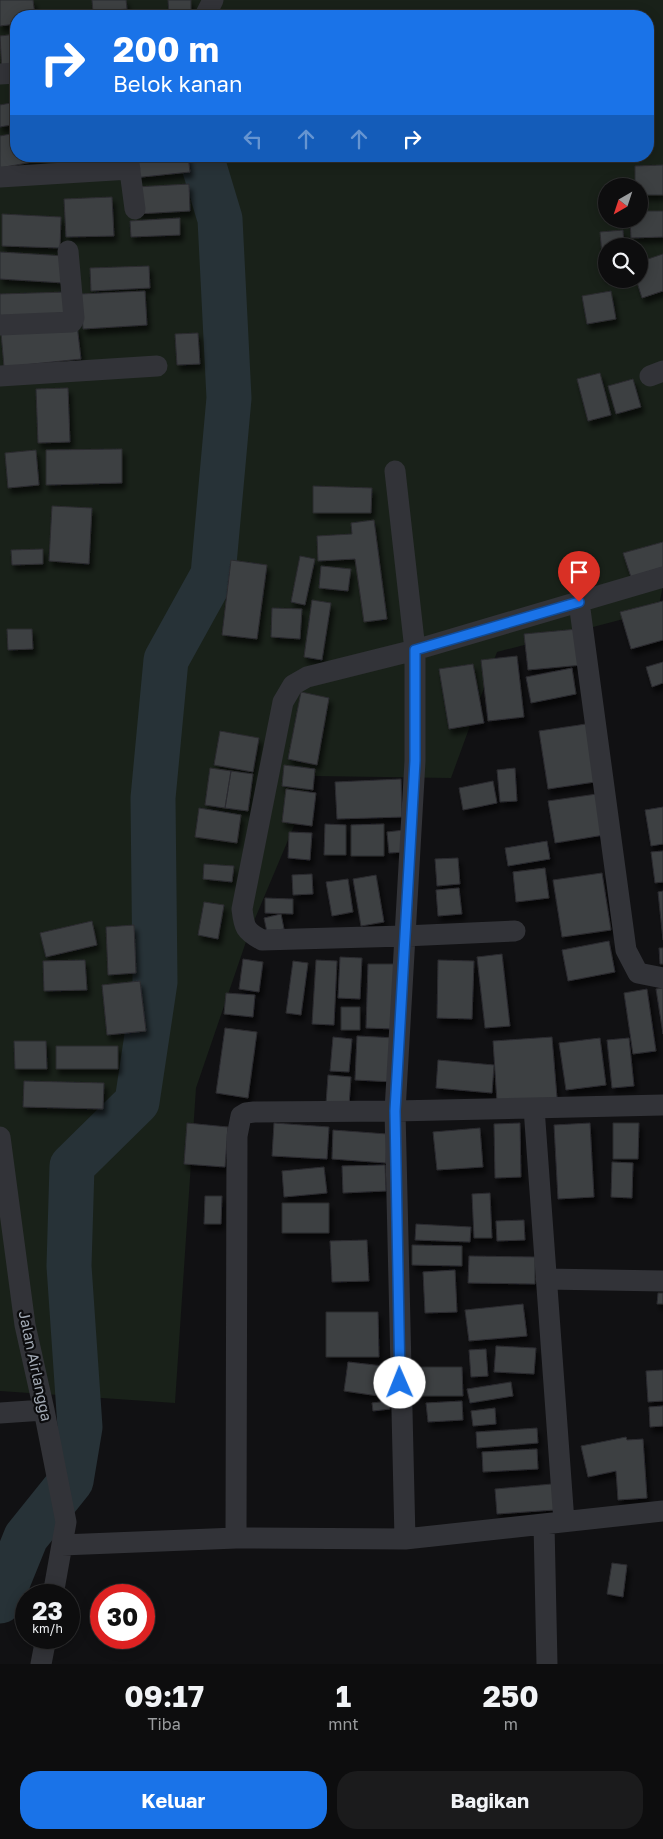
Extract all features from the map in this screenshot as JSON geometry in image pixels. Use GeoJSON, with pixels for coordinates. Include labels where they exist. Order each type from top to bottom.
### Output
{"type":"FeatureCollection","features":[{"type":"Feature","properties":{"kind":"street"},"geometry":{"type":"LineString","coordinates":[[0,177],[129,163],[135,209]]}},
{"type":"Feature","properties":{"kind":"street"},"geometry":{"type":"LineString","coordinates":[[0,326],[72,322],[74,318],[68,251]]}},
{"type":"Feature","properties":{"kind":"street"},"geometry":{"type":"LineString","coordinates":[[0,376],[157,366]]}},
{"type":"Feature","properties":{"kind":"street"},"geometry":{"type":"LineString","coordinates":[[395,471],[415,650],[415,761],[395,1111],[404,1539]]}},
{"type":"Feature","properties":{"kind":"street"},"geometry":{"type":"LineString","coordinates":[[515,931],[262,940],[249,933],[244,924],[242,909],[283,702],[293,685],[307,677],[415,650],[663,577]]}},
{"type":"Feature","properties":{"kind":"street"},"geometry":{"type":"LineString","coordinates":[[579,602],[626,950],[638,973],[663,978]]}},
{"type":"Feature","properties":{"kind":"street"},"geometry":{"type":"LineString","coordinates":[[236,1538],[237,1136],[240,1116],[254,1112],[663,1105]]}},
{"type":"Feature","properties":{"kind":"street"},"geometry":{"type":"LineString","coordinates":[[534,1108],[546,1279],[554,1523],[546,1664]]}},
{"type":"Feature","properties":{"kind":"street","name":"Jalan Airlangga"},"geometry":{"type":"LineString","coordinates":[[0,1136],[25,1325],[66,1522],[55,1584]]}},
{"type":"Feature","properties":{"kind":"street"},"geometry":{"type":"LineString","coordinates":[[546,1279],[663,1281]]}},
{"type":"Feature","properties":{"kind":"street"},"geometry":{"type":"LineString","coordinates":[[0,1413],[44,1410]]}},
{"type":"Feature","properties":{"kind":"street"},"geometry":{"type":"LineString","coordinates":[[62,1545],[236,1538],[404,1539],[663,1511]]}},
{"type":"Feature","properties":{"kind":"street"},"geometry":{"type":"LineString","coordinates":[[41,1664],[44,1649]]}},
{"type":"Feature","properties":{"kind":"shaded area"},"geometry":{"type":"Polygon","coordinates":[[[0,0],[663,0],[663,586],[658,610],[497,652],[451,778],[315,776],[249,933],[196,1088],[175,1403],[0,1391],[0,0]]]}},
{"type":"Feature","properties":{"kind":"building"},"geometry":{"type":"Polygon","coordinates":[[[0,0],[33,0],[34,10],[10,10],[10,25],[0,26],[0,0]]]}},
{"type":"Feature","properties":{"kind":"building"},"geometry":{"type":"Polygon","coordinates":[[[92,0],[126,0],[127,9],[93,10],[92,0]]]}},
{"type":"Feature","properties":{"kind":"building"},"geometry":{"type":"Polygon","coordinates":[[[168,0],[191,0],[191,10],[169,10],[168,0]]]}},
{"type":"Feature","properties":{"kind":"building"},"geometry":{"type":"Polygon","coordinates":[[[10,35],[10,72],[2,73],[0,36],[10,35]]]}},
{"type":"Feature","properties":{"kind":"building"},"geometry":{"type":"Polygon","coordinates":[[[10,103],[10,125],[0,127],[0,105],[10,103]]]}},
{"type":"Feature","properties":{"kind":"building"},"geometry":{"type":"Polygon","coordinates":[[[10,134],[10,162],[32,162],[0,168],[0,136],[10,134]]]}},
{"type":"Feature","properties":{"kind":"building"},"geometry":{"type":"Polygon","coordinates":[[[88,162],[112,162],[112,170],[89,170],[88,162]]]}},
{"type":"Feature","properties":{"kind":"building"},"geometry":{"type":"Polygon","coordinates":[[[132,162],[189,162],[190,172],[133,178],[132,162]]]}},
{"type":"Feature","properties":{"kind":"building"},"geometry":{"type":"Polygon","coordinates":[[[663,165],[663,195],[648,195],[648,178],[635,178],[635,166],[663,165]]]}},
{"type":"Feature","properties":{"kind":"building"},"geometry":{"type":"Polygon","coordinates":[[[189,184],[190,211],[137,214],[136,187],[189,184]]]}},
{"type":"Feature","properties":{"kind":"building"},"geometry":{"type":"Polygon","coordinates":[[[112,197],[114,236],[66,237],[64,199],[112,197]]]}},
{"type":"Feature","properties":{"kind":"building"},"geometry":{"type":"Polygon","coordinates":[[[648,211],[663,211],[663,237],[631,238],[630,228],[648,228],[648,211]]]}},
{"type":"Feature","properties":{"kind":"building"},"geometry":{"type":"Polygon","coordinates":[[[2,214],[61,217],[60,248],[2,246],[2,214]]]}},
{"type":"Feature","properties":{"kind":"building"},"geometry":{"type":"Polygon","coordinates":[[[180,218],[180,235],[131,237],[130,221],[180,218]]]}},
{"type":"Feature","properties":{"kind":"building"},"geometry":{"type":"Polygon","coordinates":[[[623,230],[624,238],[601,238],[600,232],[623,230]]]}},
{"type":"Feature","properties":{"kind":"building"},"geometry":{"type":"Polygon","coordinates":[[[0,252],[65,256],[64,283],[0,279],[0,252]]]}},
{"type":"Feature","properties":{"kind":"building"},"geometry":{"type":"Polygon","coordinates":[[[663,254],[663,291],[642,298],[639,288],[648,288],[648,259],[663,254]]]}},
{"type":"Feature","properties":{"kind":"building"},"geometry":{"type":"Polygon","coordinates":[[[149,266],[150,288],[91,291],[90,268],[149,266]]]}},
{"type":"Feature","properties":{"kind":"building"},"geometry":{"type":"Polygon","coordinates":[[[145,291],[147,325],[83,329],[81,294],[145,291]]]}},
{"type":"Feature","properties":{"kind":"building"},"geometry":{"type":"Polygon","coordinates":[[[611,291],[616,319],[587,324],[582,296],[611,291]]]}},
{"type":"Feature","properties":{"kind":"building"},"geometry":{"type":"Polygon","coordinates":[[[68,292],[69,319],[0,321],[0,294],[68,292]]]}},
{"type":"Feature","properties":{"kind":"building"},"geometry":{"type":"Polygon","coordinates":[[[77,325],[81,359],[4,367],[1,332],[77,325]]]}},
{"type":"Feature","properties":{"kind":"building"},"geometry":{"type":"Polygon","coordinates":[[[198,333],[200,364],[177,365],[175,334],[198,333]]]}},
{"type":"Feature","properties":{"kind":"building"},"geometry":{"type":"Polygon","coordinates":[[[600,373],[611,415],[588,421],[577,379],[600,373]]]}},
{"type":"Feature","properties":{"kind":"building"},"geometry":{"type":"Polygon","coordinates":[[[633,379],[641,407],[616,414],[608,386],[633,379]]]}},
{"type":"Feature","properties":{"kind":"building"},"geometry":{"type":"Polygon","coordinates":[[[68,388],[70,442],[38,443],[36,389],[68,388]]]}},
{"type":"Feature","properties":{"kind":"building"},"geometry":{"type":"Polygon","coordinates":[[[122,449],[122,483],[46,485],[46,450],[122,449]]]}},
{"type":"Feature","properties":{"kind":"building"},"geometry":{"type":"Polygon","coordinates":[[[36,450],[39,485],[8,488],[5,453],[36,450]]]}},
{"type":"Feature","properties":{"kind":"building"},"geometry":{"type":"Polygon","coordinates":[[[313,486],[372,488],[371,513],[313,513],[313,486]]]}},
{"type":"Feature","properties":{"kind":"building"},"geometry":{"type":"Polygon","coordinates":[[[52,506],[92,508],[89,564],[49,561],[52,506]]]}},
{"type":"Feature","properties":{"kind":"building"},"geometry":{"type":"Polygon","coordinates":[[[374,520],[387,619],[364,622],[355,559],[318,561],[317,536],[352,534],[351,523],[374,520]]]}},
{"type":"Feature","properties":{"kind":"building"},"geometry":{"type":"Polygon","coordinates":[[[663,542],[663,567],[631,577],[623,553],[663,542]]]}},
{"type":"Feature","properties":{"kind":"building"},"geometry":{"type":"Polygon","coordinates":[[[43,549],[43,564],[12,565],[11,550],[43,549]]]}},
{"type":"Feature","properties":{"kind":"building"},"geometry":{"type":"Polygon","coordinates":[[[300,556],[315,559],[305,605],[291,602],[300,556]]]}},
{"type":"Feature","properties":{"kind":"building"},"geometry":{"type":"Polygon","coordinates":[[[231,560],[267,565],[257,639],[222,635],[231,560]]]}},
{"type":"Feature","properties":{"kind":"building"},"geometry":{"type":"Polygon","coordinates":[[[321,566],[351,569],[348,591],[319,588],[321,566]]]}},
{"type":"Feature","properties":{"kind":"building"},"geometry":{"type":"Polygon","coordinates":[[[312,600],[331,603],[322,660],[304,657],[312,600]]]}},
{"type":"Feature","properties":{"kind":"building"},"geometry":{"type":"Polygon","coordinates":[[[663,601],[663,640],[631,649],[620,612],[663,601]]]}},
{"type":"Feature","properties":{"kind":"building"},"geometry":{"type":"Polygon","coordinates":[[[272,608],[302,609],[300,639],[271,637],[272,608]]]}},
{"type":"Feature","properties":{"kind":"building"},"geometry":{"type":"Polygon","coordinates":[[[7,629],[32,629],[33,649],[8,650],[7,629]]]}},
{"type":"Feature","properties":{"kind":"building"},"geometry":{"type":"Polygon","coordinates":[[[578,629],[582,665],[528,670],[524,634],[578,629]]]}},
{"type":"Feature","properties":{"kind":"building"},"geometry":{"type":"Polygon","coordinates":[[[517,656],[524,717],[488,721],[481,660],[517,656]]]}},
{"type":"Feature","properties":{"kind":"building"},"geometry":{"type":"Polygon","coordinates":[[[663,662],[663,683],[652,687],[646,667],[663,662]]]}},
{"type":"Feature","properties":{"kind":"building"},"geometry":{"type":"Polygon","coordinates":[[[473,664],[484,723],[449,729],[439,669],[473,664]]]}},
{"type":"Feature","properties":{"kind":"building"},"geometry":{"type":"Polygon","coordinates":[[[572,668],[576,694],[531,703],[526,677],[572,668]]]}},
{"type":"Feature","properties":{"kind":"building"},"geometry":{"type":"Polygon","coordinates":[[[301,692],[329,698],[317,765],[288,759],[301,692]]]}},
{"type":"Feature","properties":{"kind":"building"},"geometry":{"type":"Polygon","coordinates":[[[586,724],[595,782],[548,789],[539,731],[586,724]]]}},
{"type":"Feature","properties":{"kind":"building"},"geometry":{"type":"Polygon","coordinates":[[[220,731],[259,738],[253,772],[214,765],[220,731]]]}},
{"type":"Feature","properties":{"kind":"building"},"geometry":{"type":"Polygon","coordinates":[[[284,765],[315,769],[313,790],[282,786],[284,765]]]}},
{"type":"Feature","properties":{"kind":"building"},"geometry":{"type":"Polygon","coordinates":[[[210,768],[231,771],[225,808],[205,805],[210,768]]]}},
{"type":"Feature","properties":{"kind":"building"},"geometry":{"type":"Polygon","coordinates":[[[515,768],[517,801],[500,802],[497,770],[515,768]]]}},
{"type":"Feature","properties":{"kind":"building"},"geometry":{"type":"Polygon","coordinates":[[[231,771],[253,774],[248,811],[225,808],[231,771]]]}},
{"type":"Feature","properties":{"kind":"building"},"geometry":{"type":"Polygon","coordinates":[[[401,779],[402,817],[337,819],[335,782],[401,779]]]}},
{"type":"Feature","properties":{"kind":"building"},"geometry":{"type":"Polygon","coordinates":[[[493,781],[497,803],[463,810],[459,788],[493,781]]]}},
{"type":"Feature","properties":{"kind":"building"},"geometry":{"type":"Polygon","coordinates":[[[286,789],[316,793],[312,826],[282,822],[286,789]]]}},
{"type":"Feature","properties":{"kind":"building"},"geometry":{"type":"Polygon","coordinates":[[[597,794],[604,835],[555,843],[548,801],[597,794]]]}},
{"type":"Feature","properties":{"kind":"building"},"geometry":{"type":"Polygon","coordinates":[[[663,807],[663,844],[651,846],[645,810],[663,807]]]}},
{"type":"Feature","properties":{"kind":"building"},"geometry":{"type":"Polygon","coordinates":[[[199,808],[241,815],[237,843],[195,837],[199,808]]]}},
{"type":"Feature","properties":{"kind":"building"},"geometry":{"type":"Polygon","coordinates":[[[325,824],[346,825],[346,855],[324,855],[325,824]]]}},
{"type":"Feature","properties":{"kind":"building"},"geometry":{"type":"Polygon","coordinates":[[[384,824],[384,856],[351,856],[351,825],[384,824]]]}},
{"type":"Feature","properties":{"kind":"building"},"geometry":{"type":"Polygon","coordinates":[[[404,830],[406,852],[389,853],[387,832],[404,830]]]}},
{"type":"Feature","properties":{"kind":"building"},"geometry":{"type":"Polygon","coordinates":[[[289,832],[312,833],[310,860],[288,858],[289,832]]]}},
{"type":"Feature","properties":{"kind":"building"},"geometry":{"type":"Polygon","coordinates":[[[547,841],[550,859],[508,866],[505,848],[547,841]]]}},
{"type":"Feature","properties":{"kind":"building"},"geometry":{"type":"Polygon","coordinates":[[[663,851],[663,882],[655,883],[651,852],[663,851]]]}},
{"type":"Feature","properties":{"kind":"building"},"geometry":{"type":"Polygon","coordinates":[[[458,858],[460,884],[437,886],[435,859],[458,858]]]}},
{"type":"Feature","properties":{"kind":"building"},"geometry":{"type":"Polygon","coordinates":[[[204,864],[234,866],[232,882],[203,879],[204,864]]]}},
{"type":"Feature","properties":{"kind":"building"},"geometry":{"type":"Polygon","coordinates":[[[545,868],[549,898],[516,902],[513,872],[545,868]]]}},
{"type":"Feature","properties":{"kind":"building"},"geometry":{"type":"Polygon","coordinates":[[[602,873],[611,930],[562,937],[553,880],[602,873]]]}},
{"type":"Feature","properties":{"kind":"building"},"geometry":{"type":"Polygon","coordinates":[[[312,874],[313,894],[293,895],[292,875],[312,874]]]}},
{"type":"Feature","properties":{"kind":"building"},"geometry":{"type":"Polygon","coordinates":[[[376,875],[384,922],[361,926],[353,879],[376,875]]]}},
{"type":"Feature","properties":{"kind":"building"},"geometry":{"type":"Polygon","coordinates":[[[348,879],[353,912],[332,916],[326,882],[348,879]]]}},
{"type":"Feature","properties":{"kind":"building"},"geometry":{"type":"Polygon","coordinates":[[[459,888],[462,914],[438,916],[436,890],[459,888]]]}},
{"type":"Feature","properties":{"kind":"building"},"geometry":{"type":"Polygon","coordinates":[[[663,891],[663,940],[658,892],[663,891]]]}},
{"type":"Feature","properties":{"kind":"building"},"geometry":{"type":"Polygon","coordinates":[[[265,898],[293,899],[293,914],[265,913],[265,898]]]}},
{"type":"Feature","properties":{"kind":"building"},"geometry":{"type":"Polygon","coordinates":[[[204,902],[224,905],[218,939],[198,935],[204,902]]]}},
{"type":"Feature","properties":{"kind":"building"},"geometry":{"type":"Polygon","coordinates":[[[281,914],[284,929],[267,932],[264,918],[281,914]]]}},
{"type":"Feature","properties":{"kind":"building"},"geometry":{"type":"Polygon","coordinates":[[[92,921],[97,945],[46,957],[40,933],[92,921]]]}},
{"type":"Feature","properties":{"kind":"building"},"geometry":{"type":"Polygon","coordinates":[[[134,925],[136,973],[108,975],[106,927],[134,925]]]}},
{"type":"Feature","properties":{"kind":"building"},"geometry":{"type":"Polygon","coordinates":[[[609,941],[615,972],[568,981],[562,950],[609,941]]]}},
{"type":"Feature","properties":{"kind":"building"},"geometry":{"type":"Polygon","coordinates":[[[659,948],[663,948],[663,964],[660,964],[659,948]]]}},
{"type":"Feature","properties":{"kind":"building"},"geometry":{"type":"Polygon","coordinates":[[[502,954],[510,1026],[485,1028],[477,957],[502,954]]]}},
{"type":"Feature","properties":{"kind":"building"},"geometry":{"type":"Polygon","coordinates":[[[340,957],[362,958],[360,999],[338,998],[340,957]]]}},
{"type":"Feature","properties":{"kind":"building"},"geometry":{"type":"Polygon","coordinates":[[[243,959],[263,962],[259,992],[239,989],[243,959]]]}},
{"type":"Feature","properties":{"kind":"building"},"geometry":{"type":"Polygon","coordinates":[[[85,960],[87,990],[44,991],[43,961],[85,960]]]}},
{"type":"Feature","properties":{"kind":"building"},"geometry":{"type":"Polygon","coordinates":[[[316,960],[337,961],[334,1025],[312,1024],[316,960]]]}},
{"type":"Feature","properties":{"kind":"building"},"geometry":{"type":"Polygon","coordinates":[[[438,960],[474,961],[472,1019],[437,1018],[438,960]]]}},
{"type":"Feature","properties":{"kind":"building"},"geometry":{"type":"Polygon","coordinates":[[[293,961],[308,963],[301,1015],[286,1013],[293,961]]]}},
{"type":"Feature","properties":{"kind":"building"},"geometry":{"type":"Polygon","coordinates":[[[368,964],[397,964],[395,1029],[366,1028],[368,964]]]}},
{"type":"Feature","properties":{"kind":"building"},"geometry":{"type":"Polygon","coordinates":[[[140,981],[146,1031],[107,1035],[102,985],[140,981]]]}},
{"type":"Feature","properties":{"kind":"building"},"geometry":{"type":"Polygon","coordinates":[[[663,988],[663,1034],[656,989],[663,988]]]}},
{"type":"Feature","properties":{"kind":"building"},"geometry":{"type":"Polygon","coordinates":[[[647,989],[656,1051],[633,1054],[624,993],[647,989]]]}},
{"type":"Feature","properties":{"kind":"building"},"geometry":{"type":"Polygon","coordinates":[[[226,993],[255,995],[253,1017],[224,1014],[226,993]]]}},
{"type":"Feature","properties":{"kind":"building"},"geometry":{"type":"Polygon","coordinates":[[[341,1007],[360,1007],[360,1030],[341,1030],[341,1007]]]}},
{"type":"Feature","properties":{"kind":"building"},"geometry":{"type":"Polygon","coordinates":[[[225,1028],[257,1032],[248,1098],[216,1093],[225,1028]]]}},
{"type":"Feature","properties":{"kind":"building"},"geometry":{"type":"Polygon","coordinates":[[[357,1036],[396,1038],[394,1082],[355,1080],[357,1036]]]}},
{"type":"Feature","properties":{"kind":"building"},"geometry":{"type":"Polygon","coordinates":[[[333,1037],[352,1039],[349,1072],[330,1071],[333,1037]]]}},
{"type":"Feature","properties":{"kind":"building"},"geometry":{"type":"Polygon","coordinates":[[[552,1037],[557,1098],[497,1102],[493,1041],[552,1037]]]}},
{"type":"Feature","properties":{"kind":"building"},"geometry":{"type":"Polygon","coordinates":[[[600,1038],[606,1085],[566,1090],[559,1043],[600,1038]]]}},
{"type":"Feature","properties":{"kind":"building"},"geometry":{"type":"Polygon","coordinates":[[[629,1038],[634,1086],[612,1088],[607,1040],[629,1038]]]}},
{"type":"Feature","properties":{"kind":"building"},"geometry":{"type":"Polygon","coordinates":[[[14,1041],[46,1041],[47,1069],[15,1069],[14,1041]]]}},
{"type":"Feature","properties":{"kind":"building"},"geometry":{"type":"Polygon","coordinates":[[[56,1046],[118,1046],[118,1069],[56,1069],[56,1046]]]}},
{"type":"Feature","properties":{"kind":"building"},"geometry":{"type":"Polygon","coordinates":[[[438,1060],[494,1065],[492,1093],[436,1088],[438,1060]]]}},
{"type":"Feature","properties":{"kind":"building"},"geometry":{"type":"Polygon","coordinates":[[[328,1075],[351,1077],[349,1106],[326,1104],[328,1075]]]}},
{"type":"Feature","properties":{"kind":"building"},"geometry":{"type":"Polygon","coordinates":[[[24,1081],[104,1083],[103,1109],[23,1107],[24,1081]]]}},
{"type":"Feature","properties":{"kind":"building"},"geometry":{"type":"Polygon","coordinates":[[[187,1123],[228,1127],[225,1167],[184,1164],[187,1123]]]}},
{"type":"Feature","properties":{"kind":"building"},"geometry":{"type":"Polygon","coordinates":[[[274,1123],[329,1127],[327,1159],[272,1156],[274,1123]]]}},
{"type":"Feature","properties":{"kind":"building"},"geometry":{"type":"Polygon","coordinates":[[[520,1123],[521,1177],[495,1178],[494,1124],[520,1123]]]}},
{"type":"Feature","properties":{"kind":"building"},"geometry":{"type":"Polygon","coordinates":[[[590,1123],[594,1197],[558,1199],[554,1125],[590,1123]]]}},
{"type":"Feature","properties":{"kind":"building"},"geometry":{"type":"Polygon","coordinates":[[[613,1123],[639,1123],[638,1159],[613,1159],[613,1123]]]}},
{"type":"Feature","properties":{"kind":"building"},"geometry":{"type":"Polygon","coordinates":[[[480,1128],[483,1167],[437,1170],[433,1132],[480,1128]]]}},
{"type":"Feature","properties":{"kind":"building"},"geometry":{"type":"Polygon","coordinates":[[[333,1130],[387,1134],[386,1163],[332,1159],[333,1130]]]}},
{"type":"Feature","properties":{"kind":"building"},"geometry":{"type":"Polygon","coordinates":[[[612,1162],[633,1163],[632,1198],[611,1197],[612,1162]]]}},
{"type":"Feature","properties":{"kind":"building"},"geometry":{"type":"Polygon","coordinates":[[[385,1165],[386,1191],[343,1193],[342,1166],[385,1165]]]}},
{"type":"Feature","properties":{"kind":"building"},"geometry":{"type":"Polygon","coordinates":[[[324,1167],[327,1193],[284,1197],[282,1171],[324,1167]]]}},
{"type":"Feature","properties":{"kind":"building"},"geometry":{"type":"Polygon","coordinates":[[[490,1193],[492,1238],[474,1238],[472,1194],[490,1193]]]}},
{"type":"Feature","properties":{"kind":"building"},"geometry":{"type":"Polygon","coordinates":[[[205,1196],[222,1196],[221,1224],[204,1224],[205,1196]]]}},
{"type":"Feature","properties":{"kind":"building"},"geometry":{"type":"Polygon","coordinates":[[[282,1203],[329,1203],[329,1233],[282,1233],[282,1203]]]}},
{"type":"Feature","properties":{"kind":"building"},"geometry":{"type":"Polygon","coordinates":[[[524,1220],[525,1240],[497,1241],[496,1221],[524,1220]]]}},
{"type":"Feature","properties":{"kind":"building"},"geometry":{"type":"Polygon","coordinates":[[[416,1224],[471,1227],[470,1242],[415,1240],[416,1224]]]}},
{"type":"Feature","properties":{"kind":"building"},"geometry":{"type":"Polygon","coordinates":[[[367,1240],[369,1281],[332,1282],[330,1241],[367,1240]]]}},
{"type":"Feature","properties":{"kind":"building"},"geometry":{"type":"Polygon","coordinates":[[[412,1245],[462,1246],[462,1266],[412,1265],[412,1245]]]}},
{"type":"Feature","properties":{"kind":"building"},"geometry":{"type":"Polygon","coordinates":[[[469,1256],[535,1257],[535,1284],[468,1283],[469,1256]]]}},
{"type":"Feature","properties":{"kind":"building"},"geometry":{"type":"Polygon","coordinates":[[[455,1270],[457,1312],[425,1313],[423,1272],[455,1270]]]}},
{"type":"Feature","properties":{"kind":"building"},"geometry":{"type":"Polygon","coordinates":[[[658,1293],[663,1293],[663,1304],[657,1304],[658,1293]]]}},
{"type":"Feature","properties":{"kind":"building"},"geometry":{"type":"Polygon","coordinates":[[[523,1304],[527,1336],[469,1341],[465,1310],[523,1304]]]}},
{"type":"Feature","properties":{"kind":"building"},"geometry":{"type":"Polygon","coordinates":[[[326,1312],[378,1312],[379,1357],[326,1357],[326,1312]]]}},
{"type":"Feature","properties":{"kind":"building"},"geometry":{"type":"Polygon","coordinates":[[[496,1346],[536,1348],[534,1374],[494,1372],[496,1346]]]}},
{"type":"Feature","properties":{"kind":"building"},"geometry":{"type":"Polygon","coordinates":[[[486,1349],[488,1376],[471,1377],[469,1350],[486,1349]]]}},
{"type":"Feature","properties":{"kind":"building"},"geometry":{"type":"Polygon","coordinates":[[[348,1362],[383,1366],[379,1396],[344,1391],[348,1362]]]}},
{"type":"Feature","properties":{"kind":"building"},"geometry":{"type":"Polygon","coordinates":[[[420,1367],[462,1367],[463,1396],[420,1396],[420,1367]]]}},
{"type":"Feature","properties":{"kind":"building"},"geometry":{"type":"Polygon","coordinates":[[[663,1370],[663,1401],[648,1402],[646,1371],[663,1370]]]}},
{"type":"Feature","properties":{"kind":"building"},"geometry":{"type":"Polygon","coordinates":[[[511,1382],[513,1396],[470,1403],[467,1389],[511,1382]]]}},
{"type":"Feature","properties":{"kind":"building"},"geometry":{"type":"Polygon","coordinates":[[[388,1401],[390,1409],[373,1411],[372,1403],[388,1401]]]}},
{"type":"Feature","properties":{"kind":"building"},"geometry":{"type":"Polygon","coordinates":[[[462,1401],[463,1420],[428,1422],[426,1403],[462,1401]]]}},
{"type":"Feature","properties":{"kind":"building"},"geometry":{"type":"Polygon","coordinates":[[[663,1406],[663,1426],[650,1427],[649,1407],[663,1406]]]}},
{"type":"Feature","properties":{"kind":"building"},"geometry":{"type":"Polygon","coordinates":[[[495,1408],[496,1424],[473,1426],[471,1411],[495,1408]]]}},
{"type":"Feature","properties":{"kind":"building"},"geometry":{"type":"Polygon","coordinates":[[[537,1428],[538,1443],[477,1448],[476,1432],[537,1428]]]}},
{"type":"Feature","properties":{"kind":"building"},"geometry":{"type":"Polygon","coordinates":[[[626,1437],[627,1440],[643,1439],[647,1498],[618,1500],[616,1471],[588,1477],[581,1446],[626,1437]]]}},
{"type":"Feature","properties":{"kind":"building"},"geometry":{"type":"Polygon","coordinates":[[[537,1449],[538,1469],[483,1472],[482,1452],[537,1449]]]}},
{"type":"Feature","properties":{"kind":"building"},"geometry":{"type":"Polygon","coordinates":[[[552,1484],[554,1510],[497,1514],[495,1489],[552,1484]]]}},
{"type":"Feature","properties":{"kind":"building"},"geometry":{"type":"Polygon","coordinates":[[[612,1563],[627,1565],[623,1597],[607,1594],[612,1563]]]}},
{"type":"Feature","properties":{"kind":"waterway"},"geometry":{"type":"LineString","coordinates":[[0,1601],[26,1537],[71,1481],[80,1427],[69,1266],[72,1166],[137,1102],[155,982],[153,798],[166,660],[213,575],[229,398],[220,219],[203,162]]}},
{"type":"Feature","properties":{"kind":"route"},"geometry":{"type":"LineString","coordinates":[[400,1383],[395,1111],[415,761],[415,650],[579,602]]}}]}
